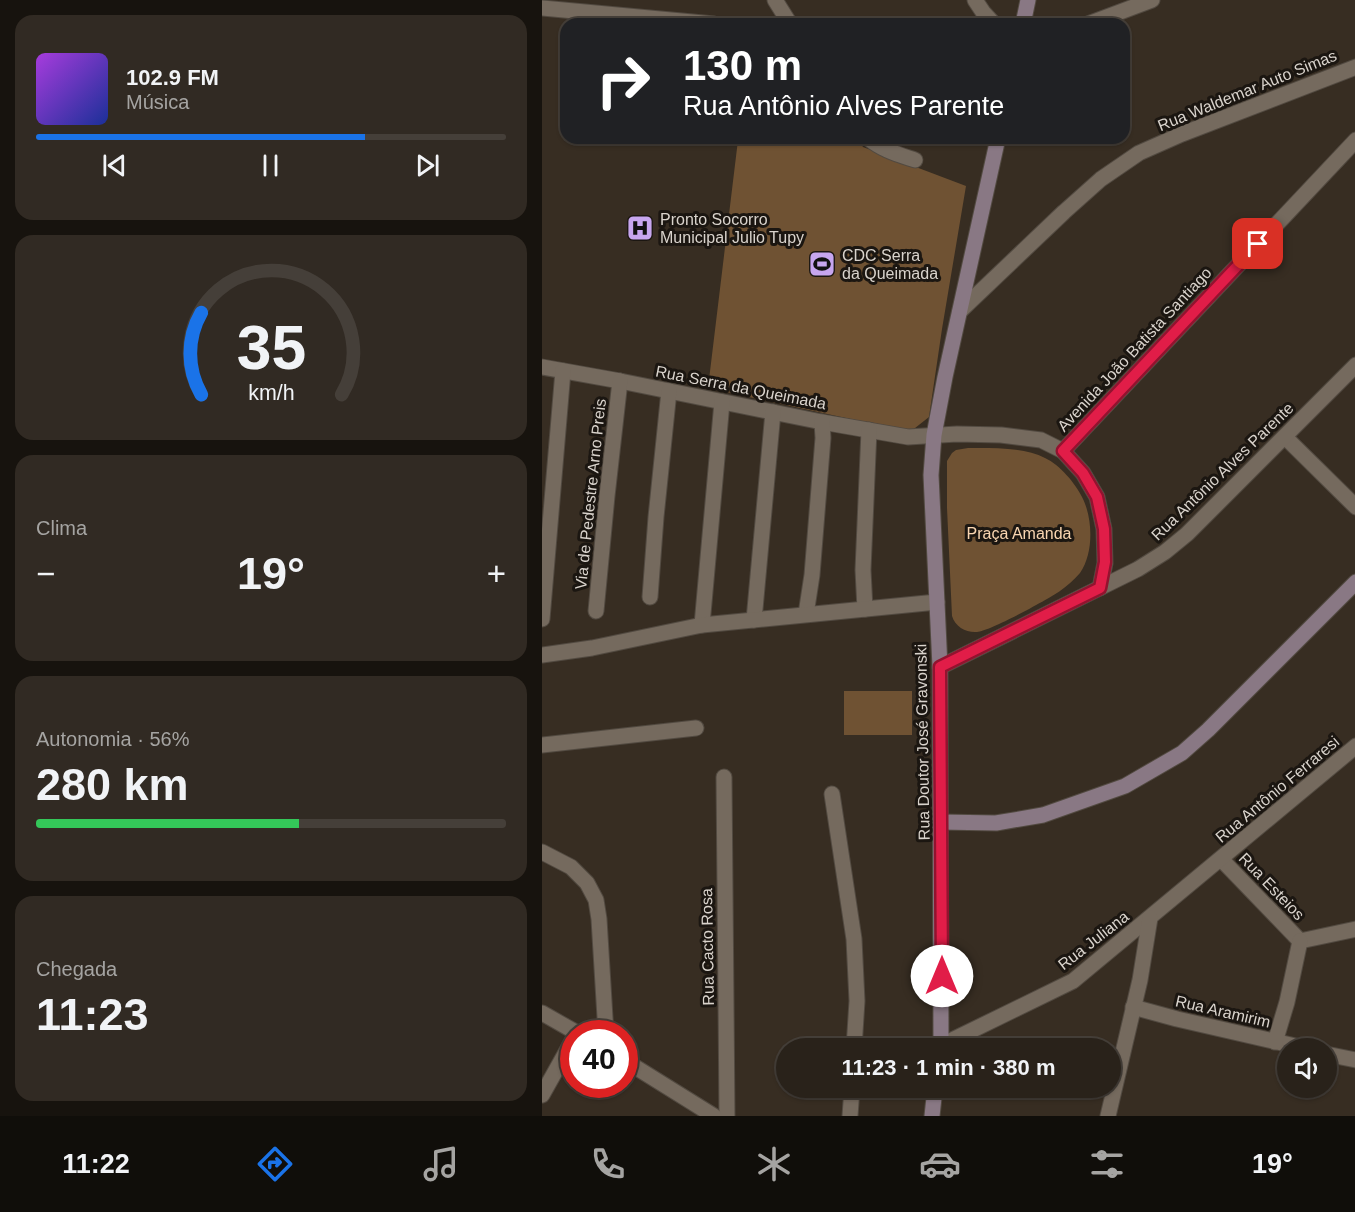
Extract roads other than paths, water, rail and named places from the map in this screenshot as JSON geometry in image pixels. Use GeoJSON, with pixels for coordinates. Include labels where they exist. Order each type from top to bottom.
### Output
{"type":"FeatureCollection","features":[{"type":"Feature","properties":{"kind":"street"},"geometry":{"type":"LineString","coordinates":[[774,0],[787,18]]}},
{"type":"Feature","properties":{"kind":"street"},"geometry":{"type":"LineString","coordinates":[[975,0],[988,18]]}},
{"type":"Feature","properties":{"kind":"street"},"geometry":{"type":"LineString","coordinates":[[1024,18],[1028,0]]}},
{"type":"Feature","properties":{"kind":"street"},"geometry":{"type":"LineString","coordinates":[[1104,18],[1152,0]]}},
{"type":"Feature","properties":{"kind":"street"},"geometry":{"type":"LineString","coordinates":[[542,8],[650,18]]}},
{"type":"Feature","properties":{"kind":"street","name":"Rua Waldemar Auto Simas"},"geometry":{"type":"LineString","coordinates":[[960,311],[1101,179],[1139,153],[1355,67]]}},
{"type":"Feature","properties":{"kind":"street","name":"Avenida João Batista Santiago"},"geometry":{"type":"LineString","coordinates":[[1063,451],[1355,140]]}},
{"type":"Feature","properties":{"kind":"street"},"geometry":{"type":"LineString","coordinates":[[875,144],[915,160]]}},
{"type":"Feature","properties":{"kind":"street","name":"Rua Doutor José Gravonski"},"geometry":{"type":"LineString","coordinates":[[942,1038],[940,667],[931,475],[934,435],[997,144]]}},
{"type":"Feature","properties":{"kind":"street","name":"Rua Antônio Alves Parente"},"geometry":{"type":"LineString","coordinates":[[940,667],[1138,569],[1165,552],[1187,534],[1355,365]]}},
{"type":"Feature","properties":{"kind":"street","name":"Rua Serra da Queimada"},"geometry":{"type":"LineString","coordinates":[[542,367],[908,437],[934,435]]}},
{"type":"Feature","properties":{"kind":"street"},"geometry":{"type":"LineString","coordinates":[[542,619],[563,370]]}},
{"type":"Feature","properties":{"kind":"street","name":"Via de Pedestre Arno Preis"},"geometry":{"type":"LineString","coordinates":[[596,611],[620,381]]}},
{"type":"Feature","properties":{"kind":"street"},"geometry":{"type":"LineString","coordinates":[[650,597],[669,391]]}},
{"type":"Feature","properties":{"kind":"street"},"geometry":{"type":"LineString","coordinates":[[702,625],[722,402]]}},
{"type":"Feature","properties":{"kind":"street"},"geometry":{"type":"LineString","coordinates":[[754,620],[773,412]]}},
{"type":"Feature","properties":{"kind":"street"},"geometry":{"type":"LineString","coordinates":[[806,614],[812,575],[822,422]]}},
{"type":"Feature","properties":{"kind":"street"},"geometry":{"type":"LineString","coordinates":[[864,609],[863,570],[869,430]]}},
{"type":"Feature","properties":{"kind":"street"},"geometry":{"type":"LineString","coordinates":[[934,435],[1001,435],[1041,440],[1063,451],[1083,473],[1097,497],[1104,529],[1105,562],[1100,588]]}},
{"type":"Feature","properties":{"kind":"street"},"geometry":{"type":"LineString","coordinates":[[1285,437],[1355,507]]}},
{"type":"Feature","properties":{"kind":"street"},"geometry":{"type":"LineString","coordinates":[[941,822],[996,823],[1043,815],[1125,786],[1182,753],[1208,730],[1355,582]]}},
{"type":"Feature","properties":{"kind":"street"},"geometry":{"type":"LineString","coordinates":[[542,655],[592,648],[702,625],[937,602]]}},
{"type":"Feature","properties":{"kind":"street"},"geometry":{"type":"LineString","coordinates":[[542,745],[696,728]]}},
{"type":"Feature","properties":{"kind":"street","name":"Rua Antônio Ferraresi"},"geometry":{"type":"LineString","coordinates":[[1221,859],[1355,746]]}},
{"type":"Feature","properties":{"kind":"street","name":"Rua Cacto Rosa"},"geometry":{"type":"LineString","coordinates":[[724,777],[727,1116]]}},
{"type":"Feature","properties":{"kind":"street"},"geometry":{"type":"LineString","coordinates":[[832,794],[854,939],[857,1001],[855,1038]]}},
{"type":"Feature","properties":{"kind":"street"},"geometry":{"type":"LineString","coordinates":[[542,852],[571,867],[587,883],[596,900],[605,1020]]}},
{"type":"Feature","properties":{"kind":"street","name":"Rua Juliana"},"geometry":{"type":"LineString","coordinates":[[960,1038],[1073,981],[1221,859]]}},
{"type":"Feature","properties":{"kind":"street","name":"Rua Esteios"},"geometry":{"type":"LineString","coordinates":[[1221,859],[1300,941],[1287,1002],[1275,1042]]}},
{"type":"Feature","properties":{"kind":"street"},"geometry":{"type":"LineString","coordinates":[[1108,1116],[1140,980],[1150,918]]}},
{"type":"Feature","properties":{"kind":"street"},"geometry":{"type":"LineString","coordinates":[[1300,941],[1355,929]]}},
{"type":"Feature","properties":{"kind":"street","name":"Rua Aramirim"},"geometry":{"type":"LineString","coordinates":[[1133,1007],[1275,1042]]}},
{"type":"Feature","properties":{"kind":"street"},"geometry":{"type":"LineString","coordinates":[[542,1013],[560,1024]]}},
{"type":"Feature","properties":{"kind":"street"},"geometry":{"type":"LineString","coordinates":[[1337,1056],[1355,1060]]}},
{"type":"Feature","properties":{"kind":"street"},"geometry":{"type":"LineString","coordinates":[[542,1095],[560,1063]]}},
{"type":"Feature","properties":{"kind":"street"},"geometry":{"type":"LineString","coordinates":[[638,1069],[714,1116]]}},
{"type":"Feature","properties":{"kind":"street"},"geometry":{"type":"LineString","coordinates":[[850,1116],[851,1098]]}},
{"type":"Feature","properties":{"kind":"street"},"geometry":{"type":"LineString","coordinates":[[932,1116],[934,1098]]}},
{"type":"Feature","properties":{"kind":"place","name":"Pronto Socorro Municipal Julio Tupy"},"geometry":{"type":"Point","coordinates":[640,228]}},
{"type":"Feature","properties":{"kind":"place","name":"CDC Serra da Queimada"},"geometry":{"type":"Point","coordinates":[822,264]}},
{"type":"Feature","properties":{"kind":"park label","name":"Praça Amanda"},"geometry":{"type":"Point","coordinates":[1019,533]}}]}
